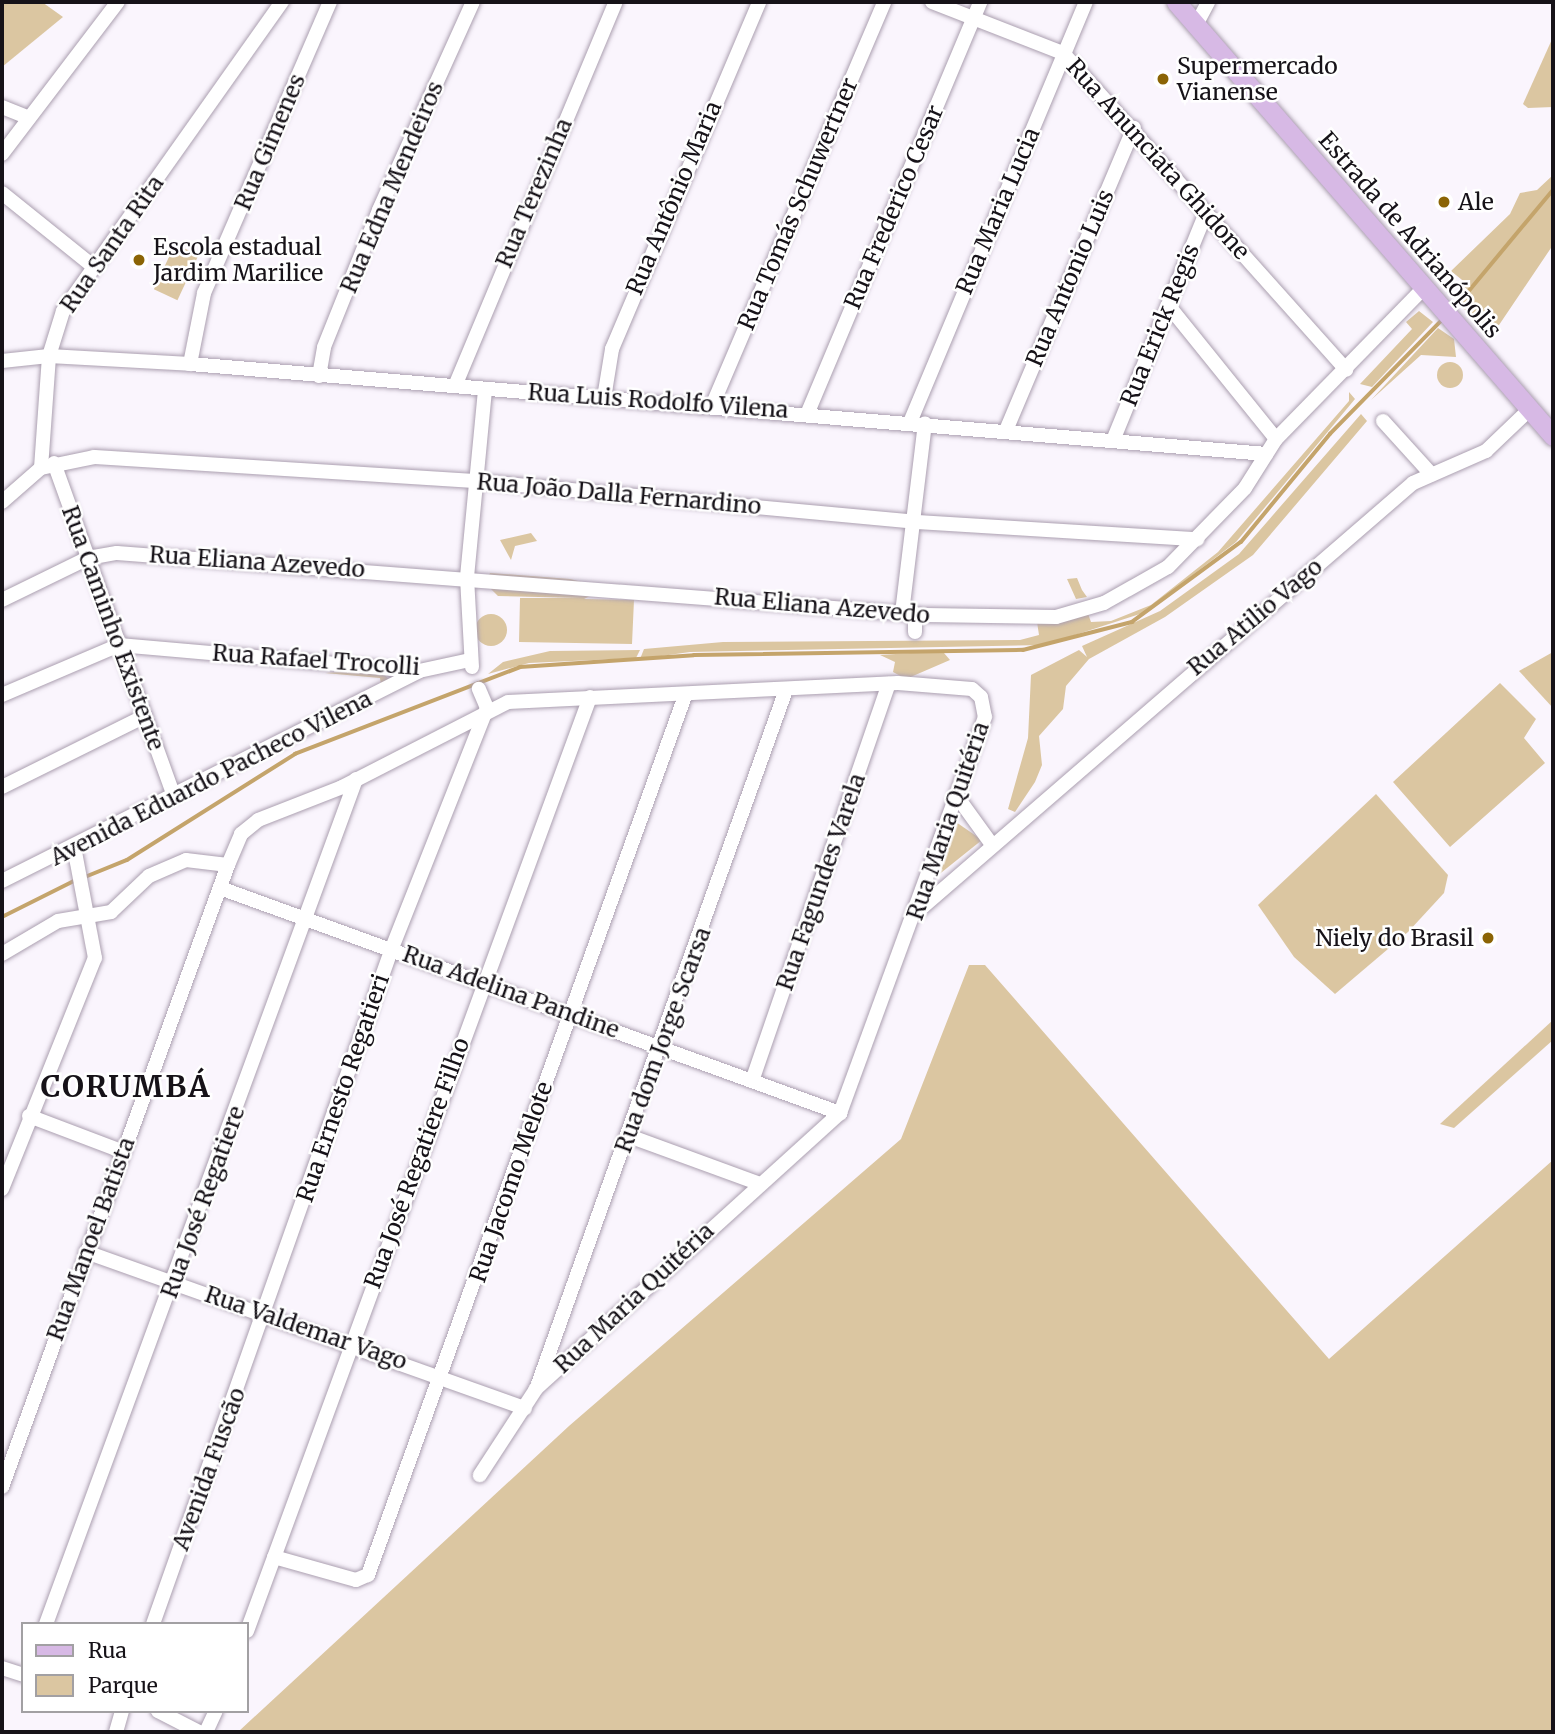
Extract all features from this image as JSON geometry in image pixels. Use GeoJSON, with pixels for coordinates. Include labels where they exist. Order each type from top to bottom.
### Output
{"type":"FeatureCollection","features":[{"type":"Feature","properties":{"kind":"main road","name":"Estrada de Adrianópolis"},"geometry":{"type":"LineString","coordinates":[[1177,2],[1427,294],[1553,436]]}},
{"type":"Feature","properties":{"kind":"street"},"geometry":{"type":"LineString","coordinates":[[2,154],[118,2]]}},
{"type":"Feature","properties":{"kind":"street","name":"Rua Santa Rita"},"geometry":{"type":"LineString","coordinates":[[48,466],[49,356],[64,311],[282,2]]}},
{"type":"Feature","properties":{"kind":"street","name":"Rua Gimenes"},"geometry":{"type":"LineString","coordinates":[[190,364],[204,293],[330,2]]}},
{"type":"Feature","properties":{"kind":"street","name":"Rua Edna Mendeiros"},"geometry":{"type":"LineString","coordinates":[[319,376],[324,347],[379,210],[473,2]]}},
{"type":"Feature","properties":{"kind":"street","name":"Rua Terezinha"},"geometry":{"type":"LineString","coordinates":[[455,386],[616,2]]}},
{"type":"Feature","properties":{"kind":"street","name":"Rua Antônio Maria"},"geometry":{"type":"LineString","coordinates":[[604,398],[612,349],[759,2]]}},
{"type":"Feature","properties":{"kind":"street","name":"Rua Tomás Schuwertner"},"geometry":{"type":"LineString","coordinates":[[712,406],[884,2]]}},
{"type":"Feature","properties":{"kind":"street","name":"Rua Anunciata Ghidone"},"geometry":{"type":"LineString","coordinates":[[932,2],[1063,53],[1134,128],[1346,370]]}},
{"type":"Feature","properties":{"kind":"street","name":"Rua Frederico Cesar"},"geometry":{"type":"LineString","coordinates":[[808,412],[980,2]]}},
{"type":"Feature","properties":{"kind":"street","name":"Rua Maria Lucia"},"geometry":{"type":"LineString","coordinates":[[915,632],[908,613],[916,522],[918,421],[1063,53],[1086,2]]}},
{"type":"Feature","properties":{"kind":"street"},"geometry":{"type":"LineString","coordinates":[[1196,25],[1208,2]]}},
{"type":"Feature","properties":{"kind":"street"},"geometry":{"type":"LineString","coordinates":[[2,107],[29,118]]}},
{"type":"Feature","properties":{"kind":"street","name":"Rua Antonio Luis"},"geometry":{"type":"LineString","coordinates":[[1007,428],[1134,128]]}},
{"type":"Feature","properties":{"kind":"street"},"geometry":{"type":"LineString","coordinates":[[2,193],[94,267]]}},
{"type":"Feature","properties":{"kind":"street","name":"Rua Erick Regis"},"geometry":{"type":"LineString","coordinates":[[1114,438],[1206,212]]}},
{"type":"Feature","properties":{"kind":"street","name":"Rua Eliana Azevedo"},"geometry":{"type":"LineString","coordinates":[[2,600],[88,558],[117,553],[1020,621],[1056,617],[1138,588],[1197,539],[1245,488],[1276,439],[1427,294]]}},
{"type":"Feature","properties":{"kind":"street"},"geometry":{"type":"LineString","coordinates":[[1168,305],[1276,439]]}},
{"type":"Feature","properties":{"kind":"street","name":"Rua Luis Rodolfo Vilena"},"geometry":{"type":"LineString","coordinates":[[2,361],[49,356],[190,364],[1007,428],[1266,454]]}},
{"type":"Feature","properties":{"kind":"street"},"geometry":{"type":"LineString","coordinates":[[467,578],[485,389]]}},
{"type":"Feature","properties":{"kind":"street","name":"Rua Atilio Vago"},"geometry":{"type":"LineString","coordinates":[[917,912],[990,842],[1413,483],[1486,451],[1530,409]]}},
{"type":"Feature","properties":{"kind":"street"},"geometry":{"type":"LineString","coordinates":[[1383,421],[1432,474]]}},
{"type":"Feature","properties":{"kind":"street","name":"Rua João Dalla Fernardino"},"geometry":{"type":"LineString","coordinates":[[48,466],[94,457],[475,481],[916,522],[1197,539]]}},
{"type":"Feature","properties":{"kind":"street"},"geometry":{"type":"LineString","coordinates":[[2,502],[48,466]]}},
{"type":"Feature","properties":{"kind":"street","name":"Rua Caminho Existente"},"geometry":{"type":"LineString","coordinates":[[48,466],[88,558],[173,793]]}},
{"type":"Feature","properties":{"kind":"street","name":"Rua Rafael Trocolli"},"geometry":{"type":"LineString","coordinates":[[119,645],[419,671],[471,664],[467,578]]}},
{"type":"Feature","properties":{"kind":"street"},"geometry":{"type":"LineString","coordinates":[[2,695],[119,645]]}},
{"type":"Feature","properties":{"kind":"street","name":"Avenida Eduardo Pacheco Vilena"},"geometry":{"type":"LineString","coordinates":[[2,881],[74,848],[173,793],[419,671]]}},
{"type":"Feature","properties":{"kind":"street","name":"Rua Maria Quitéria"},"geometry":{"type":"LineString","coordinates":[[242,834],[280,808],[356,779],[487,708],[590,697],[685,696],[889,684],[961,684],[981,697],[985,718],[917,912],[840,1113],[536,1389],[480,1475]]}},
{"type":"Feature","properties":{"kind":"street","name":"Rua Fagundes Varela"},"geometry":{"type":"LineString","coordinates":[[752,1081],[889,684]]}},
{"type":"Feature","properties":{"kind":"street"},"geometry":{"type":"LineString","coordinates":[[479,689],[487,708]]}},
{"type":"Feature","properties":{"kind":"street","name":"Rua dom Jorge Scarsa"},"geometry":{"type":"LineString","coordinates":[[536,1389],[662,1047],[786,690]]}},
{"type":"Feature","properties":{"kind":"street","name":"Rua Jacomo Melote"},"geometry":{"type":"LineString","coordinates":[[274,1557],[356,1580],[368,1574],[443,1376],[685,696]]}},
{"type":"Feature","properties":{"kind":"street","name":"Rua José Regatiere Filho"},"geometry":{"type":"LineString","coordinates":[[248,1627],[590,697]]}},
{"type":"Feature","properties":{"kind":"street","name":"Rua Ernesto Regatieri"},"geometry":{"type":"LineString","coordinates":[[264,1314],[392,948],[487,708]]}},
{"type":"Feature","properties":{"kind":"street"},"geometry":{"type":"LineString","coordinates":[[2,787],[145,716]]}},
{"type":"Feature","properties":{"kind":"street","name":"Rua José Regatiere"},"geometry":{"type":"LineString","coordinates":[[47,1622],[174,1283],[356,779]]}},
{"type":"Feature","properties":{"kind":"street"},"geometry":{"type":"LineString","coordinates":[[956,795],[990,842]]}},
{"type":"Feature","properties":{"kind":"street","name":"Rua Manoel Batista"},"geometry":{"type":"LineString","coordinates":[[2,1487],[121,1151],[242,834]]}},
{"type":"Feature","properties":{"kind":"street"},"geometry":{"type":"LineString","coordinates":[[2,1189],[29,1116],[95,958],[74,848]]}},
{"type":"Feature","properties":{"kind":"street"},"geometry":{"type":"LineString","coordinates":[[2,954],[58,921],[102,914],[149,876],[186,860],[228,865]]}},
{"type":"Feature","properties":{"kind":"street","name":"Rua Adelina Pandine"},"geometry":{"type":"LineString","coordinates":[[220,888],[392,948],[840,1113]]}},
{"type":"Feature","properties":{"kind":"street"},"geometry":{"type":"LineString","coordinates":[[29,1116],[121,1151]]}},
{"type":"Feature","properties":{"kind":"street"},"geometry":{"type":"LineString","coordinates":[[629,1136],[760,1184]]}},
{"type":"Feature","properties":{"kind":"street","name":"Rua Valdemar Vago"},"geometry":{"type":"LineString","coordinates":[[86,1252],[351,1343],[526,1408]]}},
{"type":"Feature","properties":{"kind":"street","name":"Avenida Fuscão"},"geometry":{"type":"LineString","coordinates":[[154,1622],[264,1314]]}},
{"type":"Feature","properties":{"kind":"street"},"geometry":{"type":"LineString","coordinates":[[2,1668],[21,1674]]}},
{"type":"Feature","properties":{"kind":"street"},"geometry":{"type":"LineString","coordinates":[[116,1732],[121,1713]]}},
{"type":"Feature","properties":{"kind":"street"},"geometry":{"type":"LineString","coordinates":[[162,1713],[199,1732]]}},
{"type":"Feature","properties":{"kind":"street"},"geometry":{"type":"LineString","coordinates":[[206,1732],[215,1713]]}},
{"type":"Feature","properties":{"kind":"green space"},"geometry":{"type":"Polygon","coordinates":[[[2,2],[42,2],[63,17],[2,67],[2,2]]]}},
{"type":"Feature","properties":{"kind":"green space"},"geometry":{"type":"Polygon","coordinates":[[[1553,37],[1553,107],[1528,108],[1523,104],[1553,37]]]}},
{"type":"Feature","properties":{"kind":"green space"},"geometry":{"type":"Polygon","coordinates":[[[1553,175],[1553,245],[1499,325],[1489,328],[1455,302],[1467,284],[1451,271],[1510,214],[1520,193],[1537,190],[1553,175]]]}},
{"type":"Feature","properties":{"kind":"green space"},"geometry":{"type":"Polygon","coordinates":[[[175,244],[199,255],[177,300],[154,289],[175,244]]]}},
{"type":"Feature","properties":{"kind":"green space"},"geometry":{"type":"Polygon","coordinates":[[[1419,311],[1433,322],[1372,387],[1360,384],[1412,329],[1406,322],[1419,311]]]}},
{"type":"Feature","properties":{"kind":"green space"},"geometry":{"type":"Polygon","coordinates":[[[1438,328],[1454,339],[1456,357],[1421,355],[1371,400],[1438,328]]]}},
{"type":"Feature","properties":{"kind":"green space"},"geometry":{"type":"Polygon","coordinates":[[[1450,362],[1459,366],[1463,375],[1459,384],[1450,388],[1441,384],[1437,375],[1441,366],[1450,362]]]}},
{"type":"Feature","properties":{"kind":"green space"},"geometry":{"type":"Polygon","coordinates":[[[1349,392],[1355,399],[1236,542],[1143,613],[1044,645],[690,652],[640,659],[644,649],[723,642],[1020,640],[1039,635],[1037,622],[1087,611],[1091,622],[1111,621],[1151,605],[1218,552],[1349,401],[1349,392]]]}},
{"type":"Feature","properties":{"kind":"green space"},"geometry":{"type":"Polygon","coordinates":[[[1361,414],[1367,421],[1253,555],[1165,617],[1089,659],[1066,686],[1063,709],[1039,736],[1042,765],[1035,782],[1015,812],[1008,809],[1028,738],[1031,675],[1079,650],[1087,657],[1082,646],[1160,611],[1239,554],[1361,414]]]}},
{"type":"Feature","properties":{"kind":"green space"},"geometry":{"type":"Polygon","coordinates":[[[531,533],[537,541],[515,546],[511,560],[500,540],[531,533]]]}},
{"type":"Feature","properties":{"kind":"green space"},"geometry":{"type":"Polygon","coordinates":[[[490,573],[570,579],[582,582],[592,595],[584,599],[634,600],[632,644],[519,642],[520,598],[580,598],[498,596],[485,583],[490,573]]]}},
{"type":"Feature","properties":{"kind":"green space"},"geometry":{"type":"Polygon","coordinates":[[[1077,578],[1087,597],[1076,599],[1067,579],[1077,578]]]}},
{"type":"Feature","properties":{"kind":"green space"},"geometry":{"type":"Polygon","coordinates":[[[491,614],[502,619],[507,630],[502,641],[491,646],[480,641],[475,630],[480,619],[491,614]]]}},
{"type":"Feature","properties":{"kind":"green space"},"geometry":{"type":"Polygon","coordinates":[[[640,650],[636,658],[529,663],[488,674],[503,662],[550,651],[640,650]]]}},
{"type":"Feature","properties":{"kind":"green space"},"geometry":{"type":"Polygon","coordinates":[[[1553,652],[1553,708],[1519,671],[1553,652]]]}},
{"type":"Feature","properties":{"kind":"green space"},"geometry":{"type":"Polygon","coordinates":[[[944,653],[950,660],[906,679],[893,672],[895,662],[880,655],[944,653]]]}},
{"type":"Feature","properties":{"kind":"green space"},"geometry":{"type":"Polygon","coordinates":[[[353,671],[385,675],[389,680],[381,685],[380,678],[325,673],[353,671]]]}},
{"type":"Feature","properties":{"kind":"green space"},"geometry":{"type":"Polygon","coordinates":[[[1500,683],[1536,719],[1524,738],[1545,763],[1450,847],[1393,782],[1500,683]]]}},
{"type":"Feature","properties":{"kind":"green space"},"geometry":{"type":"Polygon","coordinates":[[[1376,794],[1448,875],[1444,893],[1408,932],[1335,994],[1294,957],[1258,905],[1376,794]]]}},
{"type":"Feature","properties":{"kind":"green space"},"geometry":{"type":"Polygon","coordinates":[[[953,820],[982,840],[937,876],[953,820]]]}},
{"type":"Feature","properties":{"kind":"green space"},"geometry":{"type":"Polygon","coordinates":[[[969,965],[985,965],[1329,1359],[1553,1160],[1553,1732],[238,1732],[569,1426],[901,1139],[969,965]]]}},
{"type":"Feature","properties":{"kind":"green space"},"geometry":{"type":"Polygon","coordinates":[[[1553,1020],[1553,1040],[1454,1128],[1440,1124],[1553,1020]]]}},
{"type":"Feature","properties":{"kind":"waterway"},"geometry":{"type":"LineString","coordinates":[[1453,310],[1553,190]]}},
{"type":"Feature","properties":{"kind":"waterway"},"geometry":{"type":"LineString","coordinates":[[85,877],[127,860],[295,754],[520,667],[694,655],[1023,650],[1132,622],[1241,542],[1330,434],[1442,320]]}},
{"type":"Feature","properties":{"kind":"waterway"},"geometry":{"type":"LineString","coordinates":[[2,917],[78,879]]}},
{"type":"Feature","properties":{"kind":"place","name":"Supermercado Vianense"},"geometry":{"type":"Point","coordinates":[1163,79]}},
{"type":"Feature","properties":{"kind":"place","name":"Ale"},"geometry":{"type":"Point","coordinates":[1444,202]}},
{"type":"Feature","properties":{"kind":"place","name":"Escola estadual Jardim Marilice"},"geometry":{"type":"Point","coordinates":[139,260]}},
{"type":"Feature","properties":{"kind":"place","name":"Niely do Brasil"},"geometry":{"type":"Point","coordinates":[1488,938]}},
{"type":"Feature","properties":{"kind":"district","name":"CORUMBÁ"},"geometry":{"type":"Point","coordinates":[126,1086]}}]}
